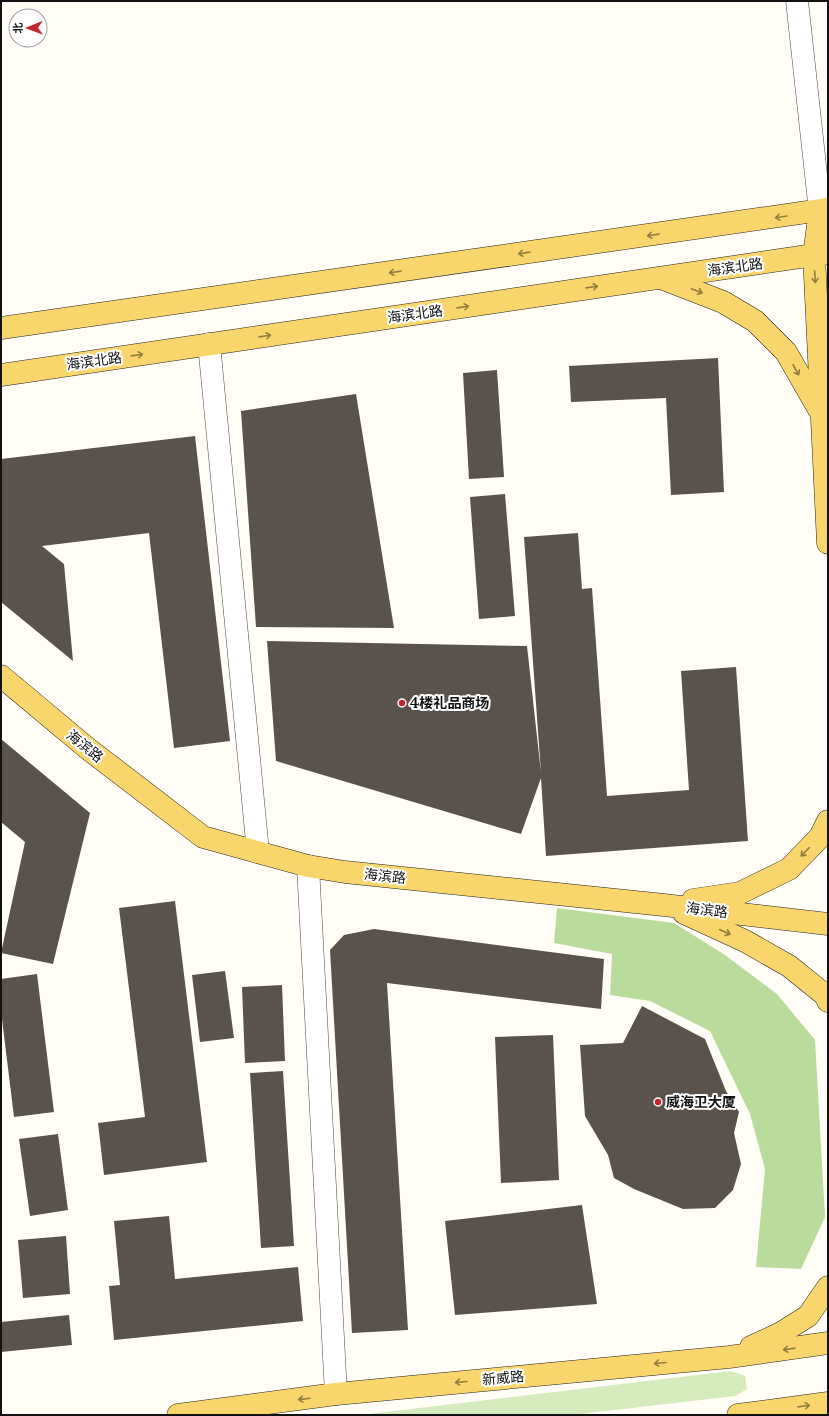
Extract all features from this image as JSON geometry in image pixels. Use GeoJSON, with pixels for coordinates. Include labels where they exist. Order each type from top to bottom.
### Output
{"type":"FeatureCollection","features":[{"type":"Feature","properties":{"kind":"main road"},"geometry":{"type":"LineString","coordinates":[[824,210],[828,232]]}},
{"type":"Feature","properties":{"kind":"main road"},"geometry":{"type":"LineString","coordinates":[[824,210],[821,254],[823,417],[828,543]]}},
{"type":"Feature","properties":{"kind":"main road"},"geometry":{"type":"LineString","coordinates":[[1,328],[824,210]]}},
{"type":"Feature","properties":{"kind":"main road","name":"海滨北路"},"geometry":{"type":"LineString","coordinates":[[1,375],[821,254]]}},
{"type":"Feature","properties":{"kind":"main road"},"geometry":{"type":"LineString","coordinates":[[660,277],[724,302],[755,321],[786,352],[823,417]]}},
{"type":"Feature","properties":{"kind":"main road","name":"海滨路"},"geometry":{"type":"LineString","coordinates":[[1,676],[87,748],[203,837],[308,866],[828,924]]}},
{"type":"Feature","properties":{"kind":"main road"},"geometry":{"type":"LineString","coordinates":[[664,905],[740,893],[789,868],[820,837],[828,821]]}},
{"type":"Feature","properties":{"kind":"main road"},"geometry":{"type":"LineString","coordinates":[[664,905],[745,941],[789,966],[825,995],[828,1001]]}},
{"type":"Feature","properties":{"kind":"main road"},"geometry":{"type":"LineString","coordinates":[[729,1357],[781,1333],[808,1316],[828,1287]]}},
{"type":"Feature","properties":{"kind":"main road","name":"新威路"},"geometry":{"type":"LineString","coordinates":[[178,1415],[336,1394],[729,1357],[828,1343]]}},
{"type":"Feature","properties":{"kind":"main road"},"geometry":{"type":"LineString","coordinates":[[738,1415],[828,1403]]}},
{"type":"Feature","properties":{"kind":"street"},"geometry":{"type":"LineString","coordinates":[[797,1],[824,210]]}},
{"type":"Feature","properties":{"kind":"street"},"geometry":{"type":"LineString","coordinates":[[209,344],[258,852]]}},
{"type":"Feature","properties":{"kind":"street"},"geometry":{"type":"LineString","coordinates":[[1,380],[54,367]]}},
{"type":"Feature","properties":{"kind":"street"},"geometry":{"type":"LineString","coordinates":[[308,866],[336,1394]]}},
{"type":"Feature","properties":{"kind":"green space"},"geometry":{"type":"Polygon","coordinates":[[[557,908],[674,923],[725,955],[777,994],[815,1040],[825,1217],[801,1269],[756,1267],[765,1169],[750,1114],[710,1031],[650,1001],[610,995],[612,954],[554,943],[557,908]]]}},
{"type":"Feature","properties":{"kind":"green space"},"geometry":{"type":"Polygon","coordinates":[[[731,1371],[745,1376],[747,1389],[735,1396],[572,1415],[360,1415],[731,1371]]]}},
{"type":"Feature","properties":{"kind":"building"},"geometry":{"type":"Polygon","coordinates":[[[718,358],[724,492],[671,495],[666,398],[571,402],[569,366],[718,358]]]}},
{"type":"Feature","properties":{"kind":"building"},"geometry":{"type":"Polygon","coordinates":[[[497,370],[504,477],[469,479],[463,373],[497,370]]]}},
{"type":"Feature","properties":{"kind":"building"},"geometry":{"type":"Polygon","coordinates":[[[356,394],[394,628],[256,627],[241,411],[356,394]]]}},
{"type":"Feature","properties":{"kind":"building"},"geometry":{"type":"Polygon","coordinates":[[[195,436],[230,741],[174,748],[149,533],[42,546],[64,564],[73,661],[1,602],[1,459],[195,436]]]}},
{"type":"Feature","properties":{"kind":"building"},"geometry":{"type":"Polygon","coordinates":[[[505,494],[515,616],[479,619],[470,497],[505,494]]]}},
{"type":"Feature","properties":{"kind":"building"},"geometry":{"type":"Polygon","coordinates":[[[578,533],[582,589],[592,588],[607,796],[689,790],[681,671],[736,667],[748,841],[546,856],[541,778],[521,834],[276,761],[267,641],[527,646],[541,773],[524,537],[578,533]]]}},
{"type":"Feature","properties":{"kind":"building"},"geometry":{"type":"Polygon","coordinates":[[[1,739],[90,813],[53,964],[1,953],[25,842],[1,822],[1,739]]]}},
{"type":"Feature","properties":{"kind":"building"},"geometry":{"type":"Polygon","coordinates":[[[175,901],[207,1162],[104,1175],[98,1123],[145,1117],[119,908],[175,901]]]}},
{"type":"Feature","properties":{"kind":"building"},"geometry":{"type":"Polygon","coordinates":[[[374,929],[604,959],[601,1009],[387,983],[408,1330],[352,1333],[330,950],[344,935],[374,929]]]}},
{"type":"Feature","properties":{"kind":"building"},"geometry":{"type":"Polygon","coordinates":[[[225,971],[234,1038],[200,1042],[192,975],[225,971]]]}},
{"type":"Feature","properties":{"kind":"building"},"geometry":{"type":"Polygon","coordinates":[[[37,974],[54,1112],[14,1117],[1,1011],[1,979],[37,974]]]}},
{"type":"Feature","properties":{"kind":"building"},"geometry":{"type":"Polygon","coordinates":[[[282,985],[285,1061],[245,1063],[242,987],[282,985]]]}},
{"type":"Feature","properties":{"kind":"building","name":"威海卫大厦"},"geometry":{"type":"Polygon","coordinates":[[[642,1006],[705,1039],[726,1091],[739,1112],[734,1133],[741,1164],[733,1190],[715,1208],[683,1209],[634,1189],[614,1178],[608,1155],[585,1116],[580,1045],[623,1043],[642,1006]]]}},
{"type":"Feature","properties":{"kind":"building"},"geometry":{"type":"Polygon","coordinates":[[[553,1035],[559,1180],[501,1183],[495,1037],[553,1035]]]}},
{"type":"Feature","properties":{"kind":"building"},"geometry":{"type":"Polygon","coordinates":[[[283,1071],[294,1246],[261,1248],[250,1073],[283,1071]]]}},
{"type":"Feature","properties":{"kind":"building"},"geometry":{"type":"Polygon","coordinates":[[[58,1134],[68,1210],[30,1216],[19,1139],[58,1134]]]}},
{"type":"Feature","properties":{"kind":"building"},"geometry":{"type":"Polygon","coordinates":[[[582,1205],[597,1304],[455,1315],[445,1221],[582,1205]]]}},
{"type":"Feature","properties":{"kind":"building"},"geometry":{"type":"Polygon","coordinates":[[[169,1216],[175,1279],[298,1267],[303,1321],[114,1340],[109,1286],[120,1285],[114,1221],[169,1216]]]}},
{"type":"Feature","properties":{"kind":"building"},"geometry":{"type":"Polygon","coordinates":[[[66,1236],[70,1294],[23,1298],[18,1240],[66,1236]]]}},
{"type":"Feature","properties":{"kind":"building"},"geometry":{"type":"Polygon","coordinates":[[[69,1315],[72,1345],[1,1352],[1,1322],[69,1315]]]}},
{"type":"Feature","properties":{"kind":"place","name":"4楼礼品商场"},"geometry":{"type":"Point","coordinates":[402,703]}},
{"type":"Feature","properties":{"kind":"place","name":"威海卫大厦"},"geometry":{"type":"Point","coordinates":[658,1102]}}]}
